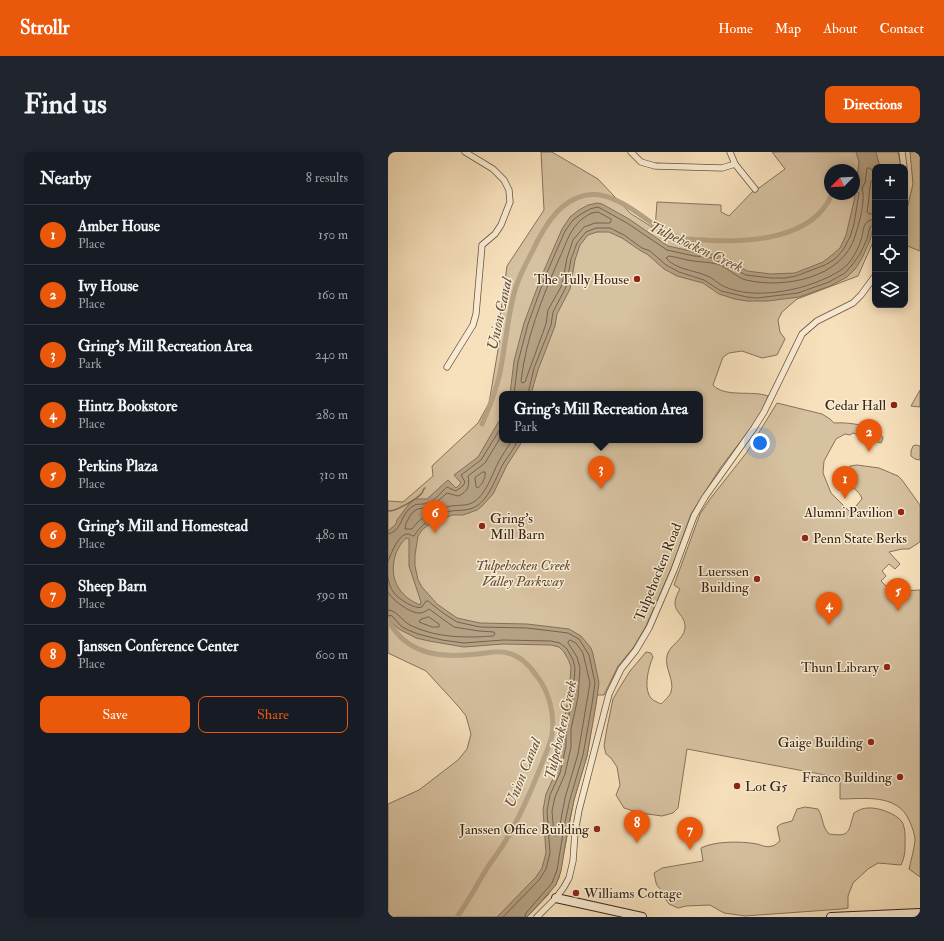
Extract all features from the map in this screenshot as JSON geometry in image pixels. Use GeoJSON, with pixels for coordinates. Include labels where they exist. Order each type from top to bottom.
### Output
{"type":"FeatureCollection","features":[{"type":"Feature","properties":{"kind":"street"},"geometry":{"type":"LineString","coordinates":[[447,367],[474,325],[482,245],[495,234],[501,225],[510,202],[509,190],[504,180],[493,169],[465,152]]}},
{"type":"Feature","properties":{"kind":"street"},"geometry":{"type":"LineString","coordinates":[[631,152],[641,162],[655,166],[722,168],[736,164]]}},
{"type":"Feature","properties":{"kind":"street"},"geometry":{"type":"LineString","coordinates":[[730,152],[736,164],[755,189]]}},
{"type":"Feature","properties":{"kind":"street"},"geometry":{"type":"LineString","coordinates":[[902,152],[904,164]]}},
{"type":"Feature","properties":{"kind":"street","name":"Tulpehocken Road"},"geometry":{"type":"LineString","coordinates":[[537,917],[556,898],[564,887],[571,870],[579,810],[608,694],[621,669],[636,650],[649,628],[674,570],[694,516],[705,497],[764,412],[802,334],[817,321],[856,300],[872,280]]}},
{"type":"Feature","properties":{"kind":"street"},"geometry":{"type":"LineString","coordinates":[[556,898],[642,917]]}},
{"type":"Feature","properties":{"kind":"street"},"geometry":{"type":"LineString","coordinates":[[830,917],[920,913]]}},
{"type":"Feature","properties":{"kind":"green space","name":"Tulpehocken Creek Valley Parkway"},"geometry":{"type":"Polygon","coordinates":[[[541,152],[552,152],[598,179],[630,213],[655,229],[657,202],[721,205],[721,212],[729,216],[757,187],[759,188],[785,169],[772,152],[898,152],[900,164],[872,164],[872,244],[858,276],[797,299],[782,312],[778,320],[780,332],[785,339],[777,355],[762,358],[742,351],[729,353],[723,357],[713,385],[718,389],[731,393],[762,394],[768,396],[765,406],[754,424],[721,467],[691,514],[671,569],[646,626],[633,648],[618,666],[604,695],[597,695],[587,756],[574,800],[559,878],[548,895],[527,917],[388,917],[388,804],[419,790],[458,760],[467,749],[471,734],[466,716],[426,671],[388,653],[388,501],[403,502],[433,476],[432,466],[478,423],[489,403],[501,332],[498,332],[507,266],[544,210],[541,152]]]}},
{"type":"Feature","properties":{"kind":"green space"},"geometry":{"type":"Polygon","coordinates":[[[910,152],[920,152],[920,251],[908,246],[908,205],[913,184],[910,152]]]}},
{"type":"Feature","properties":{"kind":"green space"},"geometry":{"type":"Polygon","coordinates":[[[920,390],[920,407],[911,406],[920,390]]]}},
{"type":"Feature","properties":{"kind":"green space"},"geometry":{"type":"Polygon","coordinates":[[[777,403],[822,414],[834,423],[846,423],[868,427],[875,430],[883,438],[881,443],[853,433],[850,435],[845,434],[836,439],[824,461],[823,473],[831,493],[849,511],[862,499],[859,493],[849,483],[845,474],[850,466],[857,465],[879,468],[898,476],[920,505],[920,542],[909,549],[889,552],[900,564],[895,569],[889,564],[882,571],[886,576],[881,581],[893,593],[898,588],[901,591],[920,590],[920,877],[909,869],[915,838],[909,820],[904,811],[888,801],[879,799],[840,799],[840,782],[836,777],[687,749],[678,808],[673,813],[662,816],[640,813],[624,808],[616,795],[620,785],[617,767],[611,758],[606,754],[604,746],[613,699],[630,671],[646,652],[651,653],[653,657],[647,681],[650,697],[654,701],[661,704],[670,694],[672,683],[666,660],[668,652],[682,636],[685,628],[683,618],[675,603],[680,589],[674,585],[700,514],[747,452],[777,403]]]}},
{"type":"Feature","properties":{"kind":"green space"},"geometry":{"type":"Polygon","coordinates":[[[913,446],[920,446],[920,460],[911,456],[913,446]]]}},
{"type":"Feature","properties":{"kind":"green space"},"geometry":{"type":"Polygon","coordinates":[[[805,807],[818,809],[826,831],[829,834],[836,835],[845,834],[848,832],[854,813],[862,809],[877,809],[896,816],[902,822],[905,831],[905,852],[901,865],[878,863],[868,869],[853,883],[848,896],[848,908],[842,909],[745,916],[724,913],[710,905],[686,906],[678,908],[669,904],[664,897],[662,890],[657,885],[654,873],[662,868],[703,861],[701,848],[713,844],[736,842],[757,844],[766,847],[774,846],[780,841],[777,827],[781,824],[792,821],[797,809],[805,807]]]}},
{"type":"Feature","properties":{"kind":"water"},"geometry":{"type":"Polygon","coordinates":[[[856,152],[876,152],[879,164],[872,164],[872,232],[863,256],[856,268],[847,277],[830,286],[799,297],[768,301],[747,301],[735,299],[719,294],[703,283],[677,276],[664,269],[647,254],[622,238],[609,232],[597,232],[588,235],[580,245],[575,260],[570,289],[557,314],[555,326],[538,370],[532,391],[510,391],[514,361],[524,323],[542,275],[562,229],[570,217],[579,210],[588,205],[597,203],[602,204],[629,219],[668,246],[723,257],[731,260],[747,271],[771,274],[795,273],[823,262],[840,248],[846,235],[854,200],[860,200],[860,164],[856,152]]]}},
{"type":"Feature","properties":{"kind":"water"},"geometry":{"type":"Polygon","coordinates":[[[499,421],[499,443],[521,443],[507,465],[493,494],[482,506],[477,510],[463,515],[452,515],[428,525],[422,530],[418,536],[415,566],[418,580],[422,587],[437,604],[457,618],[480,623],[527,624],[569,629],[581,636],[591,648],[599,683],[587,756],[574,800],[561,871],[556,885],[527,917],[497,917],[536,877],[542,868],[546,853],[543,810],[546,794],[556,772],[562,745],[562,728],[569,696],[571,667],[569,661],[559,647],[551,645],[503,644],[464,647],[416,638],[399,629],[392,623],[388,616],[388,531],[396,524],[397,520],[409,504],[415,499],[427,499],[448,480],[456,488],[461,483],[454,475],[478,457],[499,421]],[[407,538],[399,546],[396,553],[393,570],[394,578],[401,591],[412,601],[420,605],[421,602],[409,566],[409,539],[407,538]]]}},
{"type":"Feature","properties":{"kind":"waterway","name":"Union Canal"},"geometry":{"type":"LineString","coordinates":[[482,424],[491,403],[500,374],[511,308],[518,280],[545,227],[556,213],[568,203],[580,197],[591,195],[603,196],[614,199],[626,205],[673,237],[682,239],[739,241],[758,239],[794,230],[810,221],[823,209],[828,200]]}},
{"type":"Feature","properties":{"kind":"waterway"},"geometry":{"type":"LineString","coordinates":[[388,511],[411,502],[419,496],[425,488]]}},
{"type":"Feature","properties":{"kind":"waterway","name":"Union Canal"},"geometry":{"type":"LineString","coordinates":[[388,620],[396,632],[405,641],[415,648],[427,652],[451,655],[500,652],[516,656],[527,664],[541,681],[548,695],[552,711],[553,727],[551,739],[529,794],[504,844],[488,866],[457,917]]}},
{"type":"Feature","properties":{"kind":"place","name":"The Tully House"},"geometry":{"type":"Point","coordinates":[637,279]}},
{"type":"Feature","properties":{"kind":"place","name":"Cedar Hall"},"geometry":{"type":"Point","coordinates":[894,405]}},
{"type":"Feature","properties":{"kind":"place","name":"Ivy House"},"geometry":{"type":"Point","coordinates":[869,452]}},
{"type":"Feature","properties":{"kind":"place","name":"Gring's Mill Recreation Area"},"geometry":{"type":"Point","coordinates":[601,489]}},
{"type":"Feature","properties":{"kind":"place","name":"Amber House"},"geometry":{"type":"Point","coordinates":[845,499]}},
{"type":"Feature","properties":{"kind":"place","name":"Alumni Pavilion"},"geometry":{"type":"Point","coordinates":[901,512]}},
{"type":"Feature","properties":{"kind":"place","name":"Gring's Mill Barn"},"geometry":{"type":"Point","coordinates":[482,526]}},
{"type":"Feature","properties":{"kind":"place","name":"Gring's Mill and Homestead"},"geometry":{"type":"Point","coordinates":[435,533]}},
{"type":"Feature","properties":{"kind":"place","name":"Penn State Berks"},"geometry":{"type":"Point","coordinates":[805,538]}},
{"type":"Feature","properties":{"kind":"place","name":"Luerssen Building"},"geometry":{"type":"Point","coordinates":[757,579]}},
{"type":"Feature","properties":{"kind":"place","name":"Perkins Plaza"},"geometry":{"type":"Point","coordinates":[898,611]}},
{"type":"Feature","properties":{"kind":"place","name":"Hintz Bookstore"},"geometry":{"type":"Point","coordinates":[829,625]}},
{"type":"Feature","properties":{"kind":"place","name":"Thun Library"},"geometry":{"type":"Point","coordinates":[887,667]}},
{"type":"Feature","properties":{"kind":"place","name":"Gaige Building"},"geometry":{"type":"Point","coordinates":[871,742]}},
{"type":"Feature","properties":{"kind":"place","name":"Franco Building"},"geometry":{"type":"Point","coordinates":[900,777]}},
{"type":"Feature","properties":{"kind":"place","name":"Lot G5"},"geometry":{"type":"Point","coordinates":[737,786]}},
{"type":"Feature","properties":{"kind":"place","name":"Janssen Office Building"},"geometry":{"type":"Point","coordinates":[597,829]}},
{"type":"Feature","properties":{"kind":"place","name":"Janssen Conference Center"},"geometry":{"type":"Point","coordinates":[637,843]}},
{"type":"Feature","properties":{"kind":"place","name":"Sheep Barn"},"geometry":{"type":"Point","coordinates":[690,850]}},
{"type":"Feature","properties":{"kind":"place","name":"Williams Cottage"},"geometry":{"type":"Point","coordinates":[576,893]}},
{"type":"Feature","properties":{"kind":"water label","name":"Tulpehocken Creek"},"geometry":{"type":"Point","coordinates":[696,247]}},
{"type":"Feature","properties":{"kind":"water label","name":"Tulpehocken Creek"},"geometry":{"type":"Point","coordinates":[561,730]}}]}
